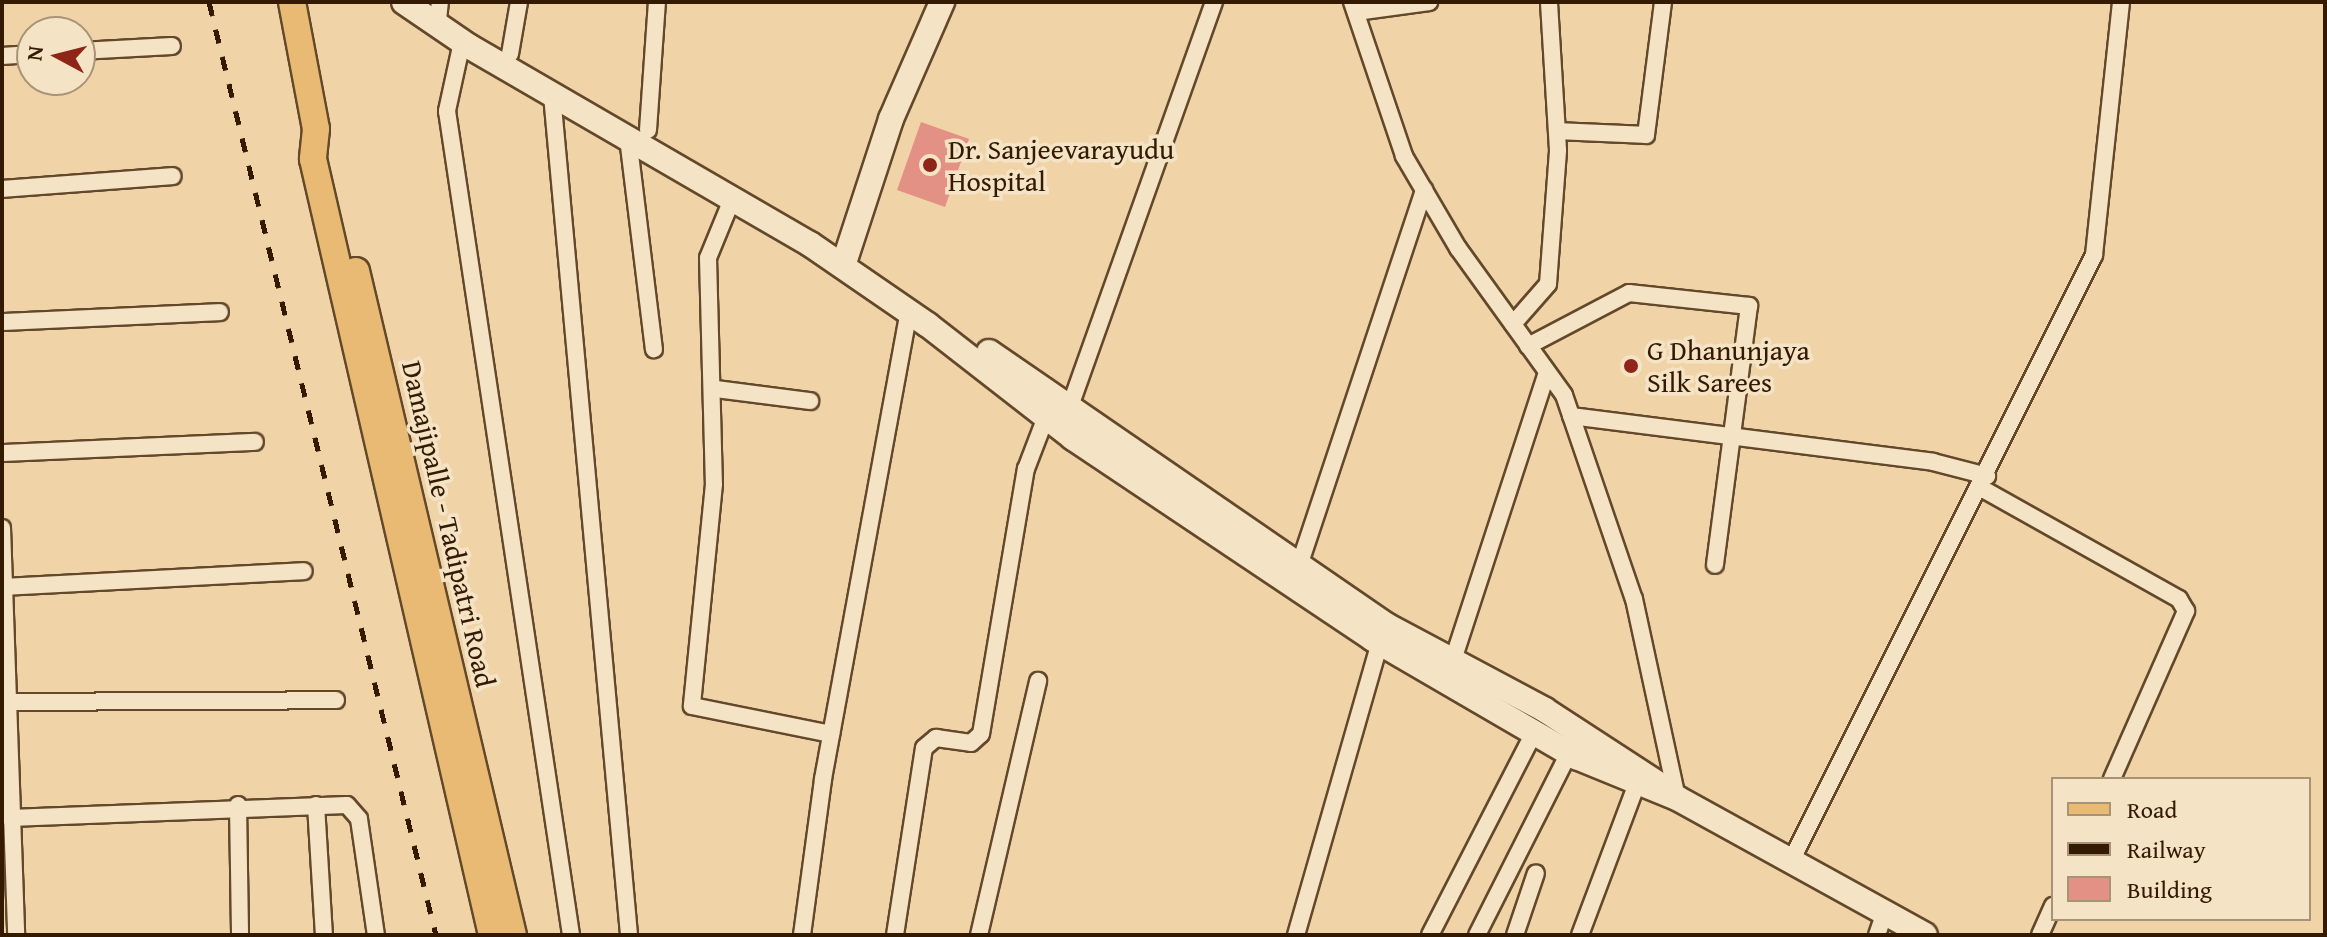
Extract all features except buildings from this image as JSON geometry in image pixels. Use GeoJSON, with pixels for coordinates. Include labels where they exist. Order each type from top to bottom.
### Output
{"type":"FeatureCollection","features":[{"type":"Feature","properties":{"kind":"main road","name":"Damajipalle - Tadipatri Road"},"geometry":{"type":"LineString","coordinates":[[292,2],[316,129],[313,159],[492,935]]}},
{"type":"Feature","properties":{"kind":"main road"},"geometry":{"type":"LineString","coordinates":[[404,2],[510,54],[845,259],[1057,414]]}},
{"type":"Feature","properties":{"kind":"main road"},"geometry":{"type":"LineString","coordinates":[[845,259],[891,119],[942,2]]}},
{"type":"Feature","properties":{"kind":"main road"},"geometry":{"type":"LineString","coordinates":[[446,22],[552,95],[638,134],[733,197],[845,259],[909,311],[1296,575],[1638,766],[1676,797]]}},
{"type":"Feature","properties":{"kind":"main road","name":"Damajipalle - Tadipatri Road"},"geometry":{"type":"LineString","coordinates":[[316,129],[328,152],[513,935]]}},
{"type":"Feature","properties":{"kind":"main road"},"geometry":{"type":"LineString","coordinates":[[1296,575],[1380,643],[1534,733],[1569,753],[1676,797],[1793,857],[1925,935]]}},
{"type":"Feature","properties":{"kind":"street"},"geometry":{"type":"LineString","coordinates":[[510,54],[519,2]]}},
{"type":"Feature","properties":{"kind":"street"},"geometry":{"type":"LineString","coordinates":[[654,349],[638,134],[657,2]]}},
{"type":"Feature","properties":{"kind":"street"},"geometry":{"type":"LineString","coordinates":[[895,935],[924,748],[936,738],[971,743],[981,734],[1026,469],[1057,414],[1214,2]]}},
{"type":"Feature","properties":{"kind":"street"},"geometry":{"type":"LineString","coordinates":[[1429,2],[1354,7],[1404,156],[1547,372],[1571,416],[1634,599],[1676,797]]}},
{"type":"Feature","properties":{"kind":"street"},"geometry":{"type":"LineString","coordinates":[[1513,324],[1548,284],[1558,131],[1549,2]]}},
{"type":"Feature","properties":{"kind":"street"},"geometry":{"type":"LineString","coordinates":[[1558,131],[1646,135],[1663,2]]}},
{"type":"Feature","properties":{"kind":"street"},"geometry":{"type":"LineString","coordinates":[[1793,857],[1984,482],[2100,235],[2121,2]]}},
{"type":"Feature","properties":{"kind":"street"},"geometry":{"type":"LineString","coordinates":[[446,22],[447,111],[571,935]]}},
{"type":"Feature","properties":{"kind":"street"},"geometry":{"type":"LineString","coordinates":[[96,50],[172,46]]}},
{"type":"Feature","properties":{"kind":"street"},"geometry":{"type":"LineString","coordinates":[[552,95],[629,935]]}},
{"type":"Feature","properties":{"kind":"street"},"geometry":{"type":"LineString","coordinates":[[2,189],[173,176]]}},
{"type":"Feature","properties":{"kind":"street"},"geometry":{"type":"LineString","coordinates":[[1296,575],[1424,190]]}},
{"type":"Feature","properties":{"kind":"street"},"geometry":{"type":"LineString","coordinates":[[733,197],[708,258],[716,389],[714,484],[692,706],[831,734]]}},
{"type":"Feature","properties":{"kind":"street"},"geometry":{"type":"LineString","coordinates":[[1528,346],[1614,296],[1742,302],[1751,321],[1715,565]]}},
{"type":"Feature","properties":{"kind":"street"},"geometry":{"type":"LineString","coordinates":[[802,935],[831,734],[909,311]]}},
{"type":"Feature","properties":{"kind":"street"},"geometry":{"type":"LineString","coordinates":[[2,322],[220,312]]}},
{"type":"Feature","properties":{"kind":"street"},"geometry":{"type":"LineString","coordinates":[[1453,660],[1547,372]]}},
{"type":"Feature","properties":{"kind":"street"},"geometry":{"type":"LineString","coordinates":[[716,389],[810,401]]}},
{"type":"Feature","properties":{"kind":"street"},"geometry":{"type":"LineString","coordinates":[[1571,416],[1734,435],[1984,482],[2179,599],[2186,611],[2113,777]]}},
{"type":"Feature","properties":{"kind":"street"},"geometry":{"type":"LineString","coordinates":[[2,453],[255,442]]}},
{"type":"Feature","properties":{"kind":"street"},"geometry":{"type":"LineString","coordinates":[[2,528],[11,928]]}},
{"type":"Feature","properties":{"kind":"street"},"geometry":{"type":"LineString","coordinates":[[4,587],[304,571]]}},
{"type":"Feature","properties":{"kind":"street"},"geometry":{"type":"LineString","coordinates":[[1296,935],[1380,643]]}},
{"type":"Feature","properties":{"kind":"street"},"geometry":{"type":"LineString","coordinates":[[979,935],[1038,681]]}},
{"type":"Feature","properties":{"kind":"street"},"geometry":{"type":"LineString","coordinates":[[6,702],[336,700]]}},
{"type":"Feature","properties":{"kind":"street"},"geometry":{"type":"LineString","coordinates":[[1430,935],[1534,733]]}},
{"type":"Feature","properties":{"kind":"street"},"geometry":{"type":"LineString","coordinates":[[1477,935],[1569,753]]}},
{"type":"Feature","properties":{"kind":"street"},"geometry":{"type":"LineString","coordinates":[[1580,935],[1637,783]]}},
{"type":"Feature","properties":{"kind":"street"},"geometry":{"type":"LineString","coordinates":[[10,818],[238,805],[316,805],[356,810],[376,935]]}},
{"type":"Feature","properties":{"kind":"street"},"geometry":{"type":"LineString","coordinates":[[238,805],[240,935]]}},
{"type":"Feature","properties":{"kind":"street"},"geometry":{"type":"LineString","coordinates":[[316,805],[324,935]]}},
{"type":"Feature","properties":{"kind":"street"},"geometry":{"type":"LineString","coordinates":[[1515,935],[1536,873]]}},
{"type":"Feature","properties":{"kind":"street"},"geometry":{"type":"LineString","coordinates":[[2040,935],[2051,910]]}},
{"type":"Feature","properties":{"kind":"street"},"geometry":{"type":"LineString","coordinates":[[1877,935],[1885,912]]}},
{"type":"Feature","properties":{"kind":"railway"},"geometry":{"type":"LineString","coordinates":[[209,2],[436,935]]}},
{"type":"Feature","properties":{"kind":"place","name":"Dr. Sanjeevarayudu Hospital"},"geometry":{"type":"Point","coordinates":[930,165]}},
{"type":"Feature","properties":{"kind":"place","name":"G Dhanunjaya Silk Sarees"},"geometry":{"type":"Point","coordinates":[1631,366]}}]}
